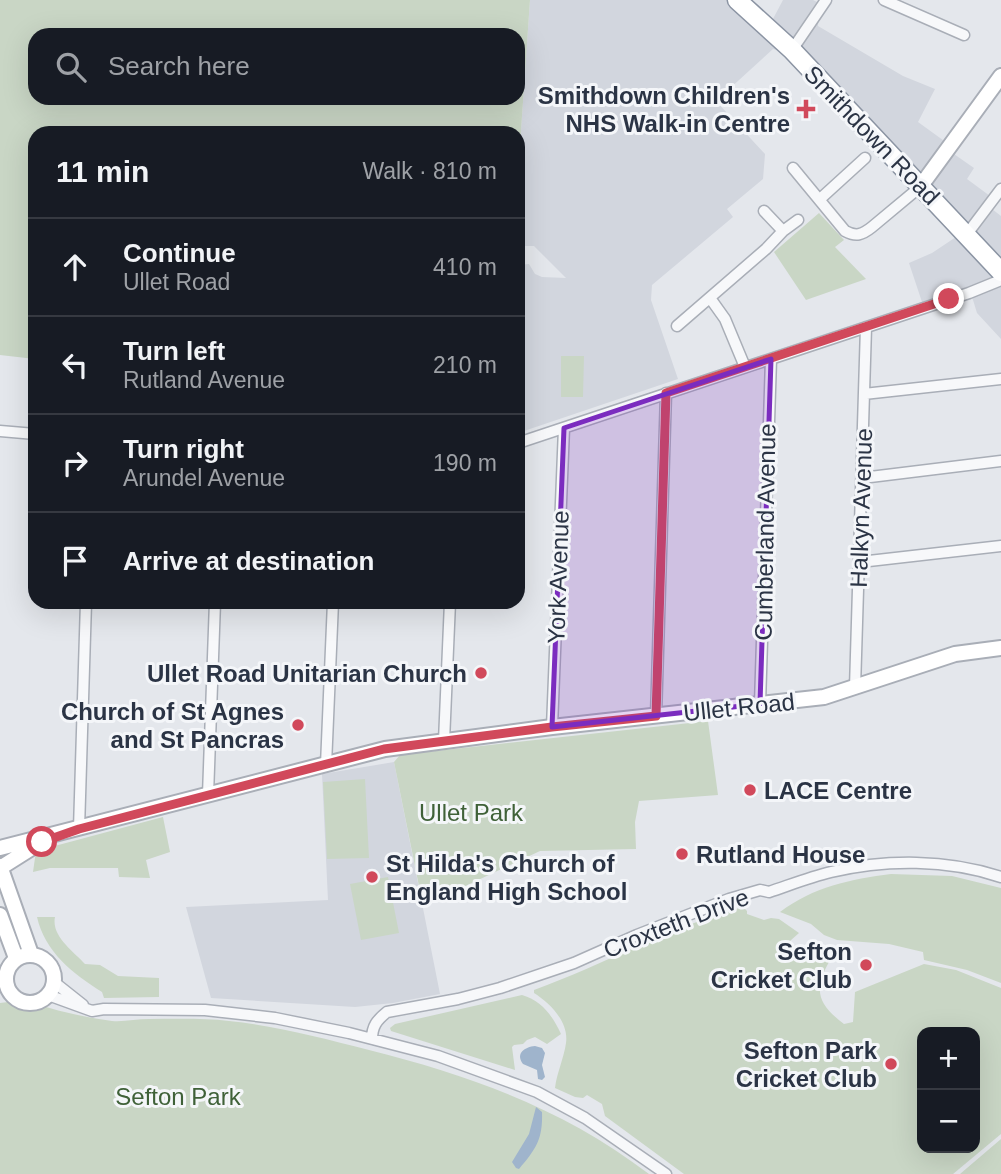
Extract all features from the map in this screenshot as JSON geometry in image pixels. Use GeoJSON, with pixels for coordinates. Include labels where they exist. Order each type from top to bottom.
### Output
{"type":"FeatureCollection","features":[{"type":"Feature","properties":{"kind":"highway","name":"Smithdown Road"},"geometry":{"type":"LineString","coordinates":[[737,1],[792,50],[1001,272]]}},
{"type":"Feature","properties":{"kind":"main road"},"geometry":{"type":"LineString","coordinates":[[920,187],[1001,76]]}},
{"type":"Feature","properties":{"kind":"main road","name":"Ullet Road"},"geometry":{"type":"LineString","coordinates":[[0,848],[384,749],[552,727],[824,697],[911,666],[955,654],[1001,648]]}},
{"type":"Feature","properties":{"kind":"main road","name":"Ullet Road"},"geometry":{"type":"LineString","coordinates":[[0,867],[36,845],[62,834]]}},
{"type":"Feature","properties":{"kind":"main road"},"geometry":{"type":"LineString","coordinates":[[0,867],[18,913],[24,956]]}},
{"type":"Feature","properties":{"kind":"main road"},"geometry":{"type":"LineString","coordinates":[[18,913],[2,921],[24,956],[46,961],[54,974],[51,989],[37,1002],[26,1003],[18,1000],[4,985],[7,970],[24,956]]}},
{"type":"Feature","properties":{"kind":"street"},"geometry":{"type":"LineString","coordinates":[[792,50],[826,0]]}},
{"type":"Feature","properties":{"kind":"street"},"geometry":{"type":"LineString","coordinates":[[884,0],[964,35]]}},
{"type":"Feature","properties":{"kind":"street"},"geometry":{"type":"LineString","coordinates":[[820,199],[865,158]]}},
{"type":"Feature","properties":{"kind":"street"},"geometry":{"type":"LineString","coordinates":[[793,168],[845,230],[854,235],[872,228],[920,187]]}},
{"type":"Feature","properties":{"kind":"street"},"geometry":{"type":"LineString","coordinates":[[967,234],[1001,189]]}},
{"type":"Feature","properties":{"kind":"street"},"geometry":{"type":"LineString","coordinates":[[764,211],[783,231]]}},
{"type":"Feature","properties":{"kind":"street"},"geometry":{"type":"LineString","coordinates":[[677,326],[798,220]]}},
{"type":"Feature","properties":{"kind":"street"},"geometry":{"type":"LineString","coordinates":[[525,441],[1001,280]]}},
{"type":"Feature","properties":{"kind":"street"},"geometry":{"type":"LineString","coordinates":[[710,299],[725,319],[745,368]]}},
{"type":"Feature","properties":{"kind":"street","name":"Halkyn Avenue"},"geometry":{"type":"LineString","coordinates":[[855,688],[866,327]]}},
{"type":"Feature","properties":{"kind":"street","name":"Cumberland Avenue"},"geometry":{"type":"LineString","coordinates":[[760,704],[771,359]]}},
{"type":"Feature","properties":{"kind":"street"},"geometry":{"type":"LineString","coordinates":[[864,394],[1001,379]]}},
{"type":"Feature","properties":{"kind":"street"},"geometry":{"type":"LineString","coordinates":[[656,716],[666,393]]}},
{"type":"Feature","properties":{"kind":"street","name":"York Avenue"},"geometry":{"type":"LineString","coordinates":[[552,727],[564,428]]}},
{"type":"Feature","properties":{"kind":"street"},"geometry":{"type":"LineString","coordinates":[[0,431],[28,433]]}},
{"type":"Feature","properties":{"kind":"street"},"geometry":{"type":"LineString","coordinates":[[862,478],[1001,461]]}},
{"type":"Feature","properties":{"kind":"street"},"geometry":{"type":"LineString","coordinates":[[860,562],[1001,546]]}},
{"type":"Feature","properties":{"kind":"street"},"geometry":{"type":"LineString","coordinates":[[79,829],[86,609]]}},
{"type":"Feature","properties":{"kind":"street"},"geometry":{"type":"LineString","coordinates":[[208,795],[215,609]]}},
{"type":"Feature","properties":{"kind":"street"},"geometry":{"type":"LineString","coordinates":[[326,765],[333,609]]}},
{"type":"Feature","properties":{"kind":"street"},"geometry":{"type":"LineString","coordinates":[[444,741],[450,609]]}},
{"type":"Feature","properties":{"kind":"street","name":"Croxteth Drive"},"geometry":{"type":"LineString","coordinates":[[372,1039],[372,1029],[378,1019],[387,1012],[458,999],[499,988],[574,963],[636,935],[729,899],[760,890],[769,892],[854,867],[897,863],[933,863],[1001,877]]}},
{"type":"Feature","properties":{"kind":"street"},"geometry":{"type":"LineString","coordinates":[[51,989],[92,1011],[205,1010],[275,1018],[349,1033],[438,1056],[537,1092],[585,1118],[666,1174]]}},
{"type":"Feature","properties":{"kind":"highlighted area"},"geometry":{"type":"Polygon","coordinates":[[[771,359],[760,704],[552,727],[564,428],[771,359]]]}},
{"type":"Feature","properties":{"kind":"shaded area"},"geometry":{"type":"Polygon","coordinates":[[[530,0],[737,0],[733,9],[765,34],[783,0],[813,0],[819,3],[818,26],[903,76],[935,89],[918,122],[947,143],[951,152],[974,168],[967,179],[990,196],[992,209],[1001,216],[1001,339],[977,313],[969,287],[922,302],[909,263],[932,253],[956,237],[964,222],[815,60],[773,49],[716,101],[765,154],[763,179],[727,209],[733,217],[652,285],[651,300],[678,379],[525,431],[525,264],[529,264],[535,274],[542,277],[566,278],[534,246],[525,246],[525,126],[521,126],[523,105],[525,105],[530,0]]]}},
{"type":"Feature","properties":{"kind":"shaded area","name":"St Hilda's Church of England High School"},"geometry":{"type":"Polygon","coordinates":[[[394,762],[440,994],[355,1007],[211,998],[186,907],[328,900],[322,774],[394,762]]]}},
{"type":"Feature","properties":{"kind":"green space"},"geometry":{"type":"Polygon","coordinates":[[[0,0],[530,0],[525,73],[525,28],[28,28],[28,105],[523,105],[521,126],[28,126],[28,358],[0,355],[0,0]]]}},
{"type":"Feature","properties":{"kind":"green space"},"geometry":{"type":"Polygon","coordinates":[[[819,213],[844,240],[835,247],[866,279],[806,300],[774,252],[819,213]]]}},
{"type":"Feature","properties":{"kind":"green space"},"geometry":{"type":"Polygon","coordinates":[[[561,356],[584,356],[583,397],[561,397],[561,356]]]}},
{"type":"Feature","properties":{"kind":"green space","name":"Ullet Park"},"geometry":{"type":"Polygon","coordinates":[[[708,721],[718,795],[639,801],[635,822],[636,849],[540,851],[423,906],[394,762],[400,755],[708,721]]]}},
{"type":"Feature","properties":{"kind":"green space"},"geometry":{"type":"Polygon","coordinates":[[[365,779],[369,858],[327,859],[323,782],[365,779]]]}},
{"type":"Feature","properties":{"kind":"green space"},"geometry":{"type":"Polygon","coordinates":[[[163,817],[170,852],[146,860],[150,878],[119,877],[118,868],[50,868],[33,872],[36,851],[163,817]]]}},
{"type":"Feature","properties":{"kind":"green space"},"geometry":{"type":"Polygon","coordinates":[[[891,874],[952,876],[1001,888],[1001,983],[967,970],[924,960],[923,952],[889,944],[837,940],[824,935],[811,924],[780,912],[819,890],[891,874]]]}},
{"type":"Feature","properties":{"kind":"green space"},"geometry":{"type":"Polygon","coordinates":[[[388,877],[399,933],[361,940],[350,884],[388,877]]]}},
{"type":"Feature","properties":{"kind":"green space"},"geometry":{"type":"Polygon","coordinates":[[[743,907],[747,914],[764,920],[779,919],[799,933],[790,941],[797,948],[827,957],[829,962],[821,981],[821,996],[828,1010],[844,1024],[853,1022],[855,992],[924,964],[956,970],[1001,988],[1001,1134],[980,1152],[980,1027],[917,1027],[917,1153],[978,1153],[953,1174],[684,1174],[605,1116],[602,1104],[587,1095],[583,1098],[575,1097],[555,1088],[565,1049],[565,1028],[557,1014],[534,993],[534,990],[664,935],[743,907]]]}},
{"type":"Feature","properties":{"kind":"green space"},"geometry":{"type":"Polygon","coordinates":[[[37,917],[55,917],[56,931],[85,964],[100,965],[118,976],[159,978],[159,997],[104,998],[102,992],[70,969],[53,951],[37,917]]]}},
{"type":"Feature","properties":{"kind":"green space"},"geometry":{"type":"Polygon","coordinates":[[[522,995],[546,1010],[561,1034],[547,1044],[535,1037],[523,1044],[514,1045],[515,1070],[391,1031],[390,1028],[395,1024],[522,995]]]}},
{"type":"Feature","properties":{"kind":"green space","name":"Sefton Park"},"geometry":{"type":"Polygon","coordinates":[[[24,1000],[68,1013],[112,1021],[199,1019],[265,1026],[407,1060],[516,1097],[550,1113],[617,1151],[649,1174],[0,1174],[0,1003],[24,1000]]]}},
{"type":"Feature","properties":{"kind":"green space"},"geometry":{"type":"Polygon","coordinates":[[[1001,1139],[1001,1174],[960,1174],[1001,1139]]]}},
{"type":"Feature","properties":{"kind":"water"},"geometry":{"type":"Polygon","coordinates":[[[535,1046],[542,1048],[545,1053],[542,1065],[545,1077],[542,1080],[538,1079],[537,1070],[523,1064],[520,1057],[525,1049],[535,1046]]]}},
{"type":"Feature","properties":{"kind":"water"},"geometry":{"type":"Polygon","coordinates":[[[536,1107],[542,1112],[540,1137],[519,1169],[512,1162],[529,1134],[536,1107]]]}},
{"type":"Feature","properties":{"kind":"place","name":"Smithdown Children's NHS Walk-in Centre"},"geometry":{"type":"Point","coordinates":[806,109]}},
{"type":"Feature","properties":{"kind":"place","name":"Ullet Road Unitarian Church"},"geometry":{"type":"Point","coordinates":[481,673]}},
{"type":"Feature","properties":{"kind":"place","name":"Church of St Agnes and St Pancras"},"geometry":{"type":"Point","coordinates":[298,725]}},
{"type":"Feature","properties":{"kind":"place","name":"LACE Centre"},"geometry":{"type":"Point","coordinates":[750,790]}},
{"type":"Feature","properties":{"kind":"place","name":"Rutland House"},"geometry":{"type":"Point","coordinates":[682,854]}},
{"type":"Feature","properties":{"kind":"place","name":"St Hilda's Church of England High School"},"geometry":{"type":"Point","coordinates":[372,877]}},
{"type":"Feature","properties":{"kind":"place","name":"Sefton Cricket Club"},"geometry":{"type":"Point","coordinates":[866,965]}},
{"type":"Feature","properties":{"kind":"place","name":"Sefton Park Cricket Club"},"geometry":{"type":"Point","coordinates":[891,1064]}},
{"type":"Feature","properties":{"kind":"route"},"geometry":{"type":"LineString","coordinates":[[42,842],[79,829],[384,749],[656,716],[666,393],[949,299]]}}]}
